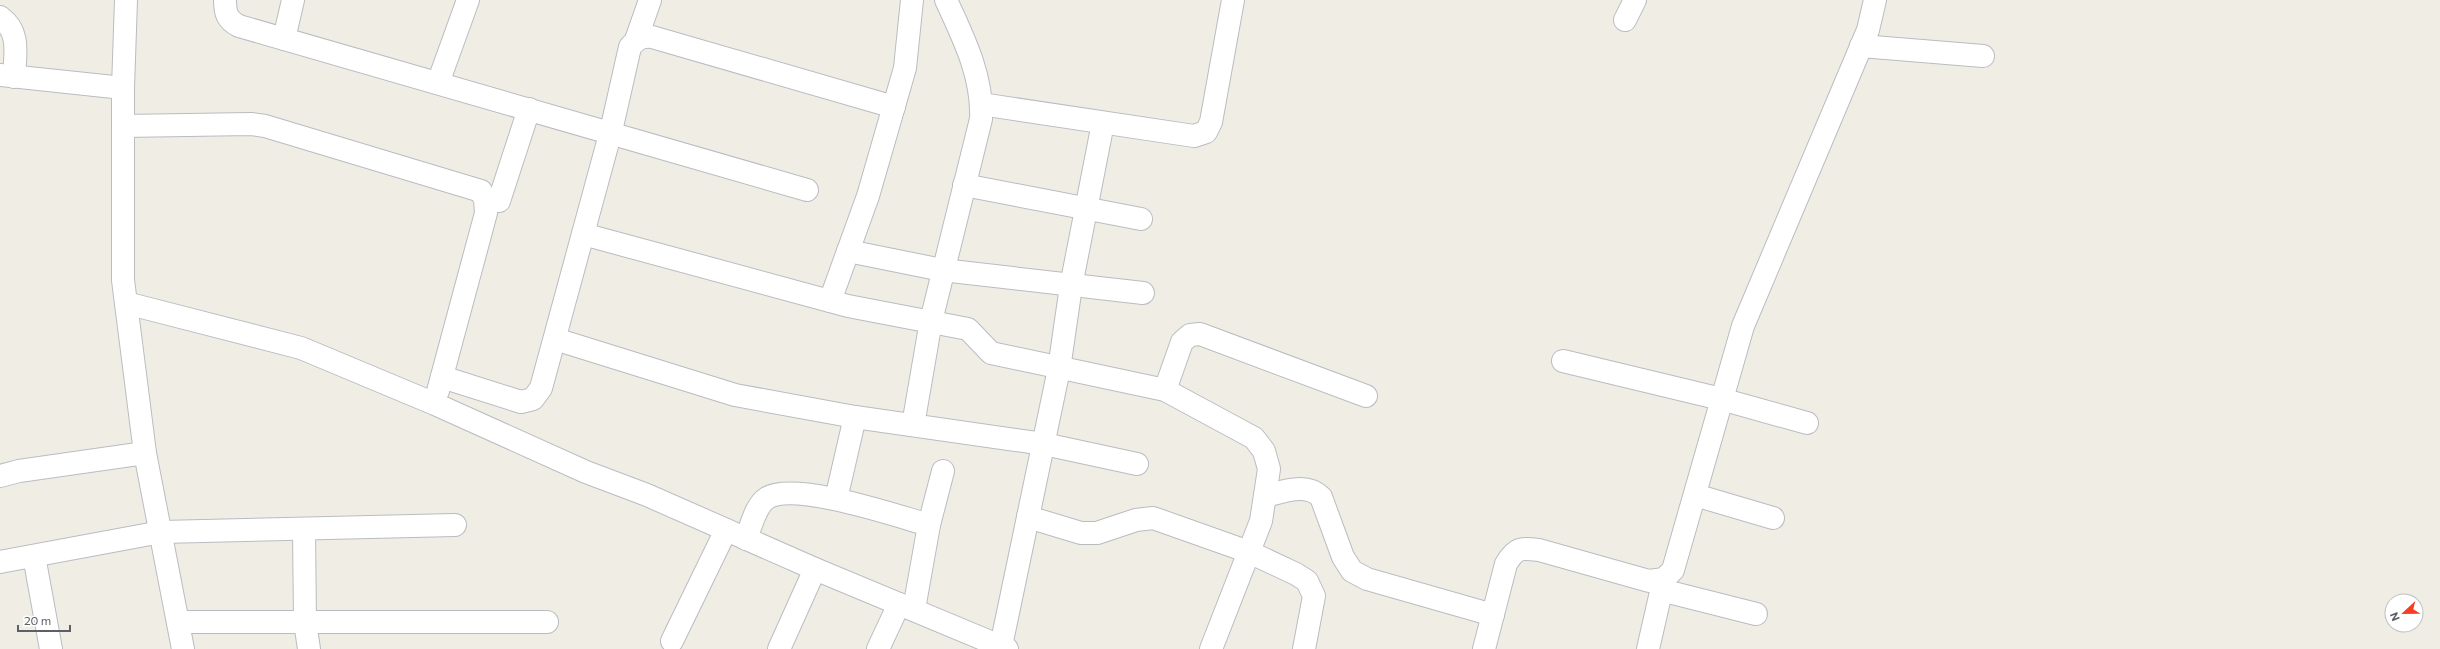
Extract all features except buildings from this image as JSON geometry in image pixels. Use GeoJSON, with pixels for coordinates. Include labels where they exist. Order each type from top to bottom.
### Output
{"type":"FeatureCollection","features":[{"type":"Feature","properties":{"kind":"street"},"geometry":{"type":"LineString","coordinates":[[126,0],[123,88],[123,280],[145,453],[183,649]]}},
{"type":"Feature","properties":{"kind":"street"},"geometry":{"type":"LineString","coordinates":[[225,0],[225,12],[231,22],[284,39],[611,132],[807,190]]}},
{"type":"Feature","properties":{"kind":"street"},"geometry":{"type":"LineString","coordinates":[[284,39],[292,0]]}},
{"type":"Feature","properties":{"kind":"street"},"geometry":{"type":"LineString","coordinates":[[438,83],[468,0]]}},
{"type":"Feature","properties":{"kind":"street"},"geometry":{"type":"LineString","coordinates":[[636,40],[650,0]]}},
{"type":"Feature","properties":{"kind":"street"},"geometry":{"type":"LineString","coordinates":[[830,301],[868,196],[905,68],[912,0]]}},
{"type":"Feature","properties":{"kind":"street"},"geometry":{"type":"LineString","coordinates":[[913,426],[931,321],[942,270],[981,119],[981,104],[968,47],[946,0]]}},
{"type":"Feature","properties":{"kind":"street"},"geometry":{"type":"LineString","coordinates":[[981,104],[1103,124],[1194,136],[1206,132],[1212,122],[1233,0]]}},
{"type":"Feature","properties":{"kind":"street"},"geometry":{"type":"LineString","coordinates":[[1625,20],[1636,0]]}},
{"type":"Feature","properties":{"kind":"street"},"geometry":{"type":"LineString","coordinates":[[1648,649],[1663,585],[1674,570],[1721,399],[1743,326],[1868,30],[1875,0]]}},
{"type":"Feature","properties":{"kind":"street"},"geometry":{"type":"LineString","coordinates":[[0,17],[12,27],[16,38],[7,76],[123,88]]}},
{"type":"Feature","properties":{"kind":"street"},"geometry":{"type":"LineString","coordinates":[[442,377],[521,402],[533,399],[541,388],[611,132],[630,47],[636,40],[643,36],[652,37],[894,107]]}},
{"type":"Feature","properties":{"kind":"street"},"geometry":{"type":"LineString","coordinates":[[1861,46],[1983,56]]}},
{"type":"Feature","properties":{"kind":"street"},"geometry":{"type":"LineString","coordinates":[[499,201],[529,109]]}},
{"type":"Feature","properties":{"kind":"street"},"geometry":{"type":"LineString","coordinates":[[123,126],[251,124],[265,126],[481,191],[485,200],[486,213],[434,404]]}},
{"type":"Feature","properties":{"kind":"street"},"geometry":{"type":"LineString","coordinates":[[126,303],[302,348],[434,404],[586,472],[647,495],[815,569],[1004,647],[1028,517],[1059,369],[1071,286],[1103,124]]}},
{"type":"Feature","properties":{"kind":"street"},"geometry":{"type":"LineString","coordinates":[[964,186],[1141,219]]}},
{"type":"Feature","properties":{"kind":"street"},"geometry":{"type":"LineString","coordinates":[[583,234],[830,301],[968,329],[991,353],[1059,369],[1165,390],[1254,438],[1264,451],[1269,469],[1261,521],[1212,649]]}},
{"type":"Feature","properties":{"kind":"street"},"geometry":{"type":"LineString","coordinates":[[848,251],[942,270],[1071,286],[1143,293]]}},
{"type":"Feature","properties":{"kind":"street"},"geometry":{"type":"LineString","coordinates":[[1165,390],[1182,342],[1190,335],[1200,334],[1366,396]]}},
{"type":"Feature","properties":{"kind":"street"},"geometry":{"type":"LineString","coordinates":[[555,339],[716,391],[855,417],[1044,444],[1137,464]]}},
{"type":"Feature","properties":{"kind":"street"},"geometry":{"type":"LineString","coordinates":[[1563,361],[1721,399],[1807,423]]}},
{"type":"Feature","properties":{"kind":"street"},"geometry":{"type":"LineString","coordinates":[[836,499],[855,417]]}},
{"type":"Feature","properties":{"kind":"street"},"geometry":{"type":"LineString","coordinates":[[0,476],[19,471],[145,453]]}},
{"type":"Feature","properties":{"kind":"street"},"geometry":{"type":"LineString","coordinates":[[878,649],[906,606],[943,471]]}},
{"type":"Feature","properties":{"kind":"street"},"geometry":{"type":"LineString","coordinates":[[1265,496],[1305,488],[1314,490],[1321,497],[1343,557],[1352,571],[1367,579],[1493,615]]}},
{"type":"Feature","properties":{"kind":"street"},"geometry":{"type":"LineString","coordinates":[[746,539],[760,505],[768,498],[777,496],[822,495],[929,525]]}},
{"type":"Feature","properties":{"kind":"street"},"geometry":{"type":"LineString","coordinates":[[1695,495],[1773,518]]}},
{"type":"Feature","properties":{"kind":"street"},"geometry":{"type":"LineString","coordinates":[[1028,517],[1081,533],[1098,533],[1136,520],[1154,518],[1249,552],[1296,574],[1307,581],[1314,596],[1304,649]]}},
{"type":"Feature","properties":{"kind":"street"},"geometry":{"type":"LineString","coordinates":[[0,562],[161,532],[455,525]]}},
{"type":"Feature","properties":{"kind":"street"},"geometry":{"type":"LineString","coordinates":[[304,529],[305,622],[309,649]]}},
{"type":"Feature","properties":{"kind":"street"},"geometry":{"type":"LineString","coordinates":[[672,641],[726,530]]}},
{"type":"Feature","properties":{"kind":"street"},"geometry":{"type":"LineString","coordinates":[[1484,649],[1506,564],[1513,552],[1523,548],[1539,550],[1649,581],[1756,614]]}},
{"type":"Feature","properties":{"kind":"street"},"geometry":{"type":"LineString","coordinates":[[34,556],[51,649]]}},
{"type":"Feature","properties":{"kind":"street"},"geometry":{"type":"LineString","coordinates":[[779,649],[815,569]]}},
{"type":"Feature","properties":{"kind":"street"},"geometry":{"type":"LineString","coordinates":[[178,622],[547,622]]}}]}
